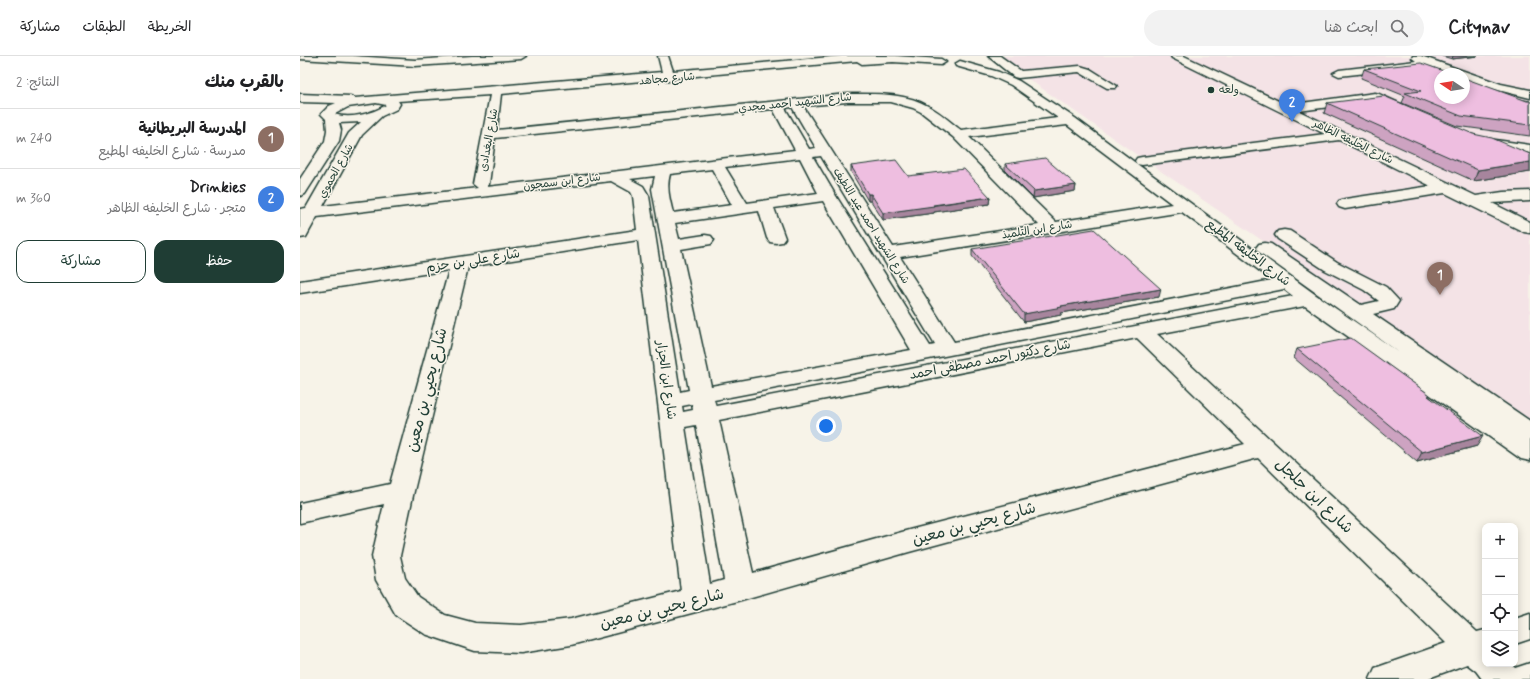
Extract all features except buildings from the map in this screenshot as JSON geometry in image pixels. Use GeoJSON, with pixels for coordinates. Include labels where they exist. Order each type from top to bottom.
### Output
{"type":"FeatureCollection","features":[{"type":"Feature","properties":{"kind":"street"},"geometry":{"type":"LineString","coordinates":[[300,56],[415,63],[521,56]]}},
{"type":"Feature","properties":{"kind":"street"},"geometry":{"type":"LineString","coordinates":[[350,56],[421,60],[484,56]]}},
{"type":"Feature","properties":{"kind":"street"},"geometry":{"type":"LineString","coordinates":[[663,56],[668,76]]}},
{"type":"Feature","properties":{"kind":"street","name":"شارع مجاهد"},"geometry":{"type":"LineString","coordinates":[[300,98],[374,100],[435,96],[878,56]]}},
{"type":"Feature","properties":{"kind":"street"},"geometry":{"type":"LineString","coordinates":[[960,64],[980,62],[987,60],[992,56]]}},
{"type":"Feature","properties":{"kind":"street","name":"شارع الخليفه المطيع"},"geometry":{"type":"LineString","coordinates":[[992,56],[1018,75],[1070,121],[1309,299],[1530,454]]}},
{"type":"Feature","properties":{"kind":"street","name":"شارع الخليفه الظاهر"},"geometry":{"type":"LineString","coordinates":[[1176,56],[1530,228]]}},
{"type":"Feature","properties":{"kind":"street"},"geometry":{"type":"LineString","coordinates":[[1410,56],[1445,68]]}},
{"type":"Feature","properties":{"kind":"street","name":"شارع مجاهد"},"geometry":{"type":"LineString","coordinates":[[394,106],[668,76],[879,60],[936,59],[960,64]]}},
{"type":"Feature","properties":{"kind":"street"},"geometry":{"type":"LineString","coordinates":[[1338,73],[1430,63]]}},
{"type":"Feature","properties":{"kind":"street","name":"شارع الخليفه المطيع"},"geometry":{"type":"LineString","coordinates":[[960,64],[1006,78],[1043,97],[1142,161],[1530,432]]}},
{"type":"Feature","properties":{"kind":"street"},"geometry":{"type":"LineString","coordinates":[[1018,75],[1083,70],[1111,86]]}},
{"type":"Feature","properties":{"kind":"street"},"geometry":{"type":"LineString","coordinates":[[1470,76],[1498,86],[1530,94]]}},
{"type":"Feature","properties":{"kind":"street","name":"شارع البغدادى"},"geometry":{"type":"LineString","coordinates":[[481,184],[496,95]]}},
{"type":"Feature","properties":{"kind":"street"},"geometry":{"type":"LineString","coordinates":[[1285,109],[1374,97],[1417,115]]}},
{"type":"Feature","properties":{"kind":"street","name":"شارع الشهيد احمد مجدي"},"geometry":{"type":"LineString","coordinates":[[490,135],[847,98],[891,98],[917,105],[958,134],[1052,228]]}},
{"type":"Feature","properties":{"kind":"street"},"geometry":{"type":"LineString","coordinates":[[300,104],[330,115],[352,119],[378,114],[394,106],[394,104],[391,102],[374,100],[344,104],[330,115]]}},
{"type":"Feature","properties":{"kind":"street","name":"شارع الشهيد احمد عبد اللطيف"},"geometry":{"type":"LineString","coordinates":[[795,103],[948,349]]}},
{"type":"Feature","properties":{"kind":"street","name":"شارع الشهيد احمد عبد اللطيف"},"geometry":{"type":"LineString","coordinates":[[777,105],[828,196],[924,354]]}},
{"type":"Feature","properties":{"kind":"street","name":"شارع الحموي"},"geometry":{"type":"LineString","coordinates":[[300,233],[308,208],[356,133],[378,114]]}},
{"type":"Feature","properties":{"kind":"street","name":"شارع الحموي"},"geometry":{"type":"LineString","coordinates":[[300,191],[332,141],[334,130],[330,115]]}},
{"type":"Feature","properties":{"kind":"street"},"geometry":{"type":"LineString","coordinates":[[958,134],[1070,121]]}},
{"type":"Feature","properties":{"kind":"street"},"geometry":{"type":"LineString","coordinates":[[1258,134],[1275,144]]}},
{"type":"Feature","properties":{"kind":"street"},"geometry":{"type":"LineString","coordinates":[[1142,161],[1340,136]]}},
{"type":"Feature","properties":{"kind":"street"},"geometry":{"type":"LineString","coordinates":[[1467,137],[1526,155]]}},
{"type":"Feature","properties":{"kind":"street","name":"شارع ابن سمجون"},"geometry":{"type":"LineString","coordinates":[[308,208],[716,164],[823,148]]}},
{"type":"Feature","properties":{"kind":"street","name":"شارع ابن سمجون"},"geometry":{"type":"LineString","coordinates":[[308,208],[481,184],[802,151]]}},
{"type":"Feature","properties":{"kind":"street"},"geometry":{"type":"LineString","coordinates":[[716,164],[742,208]]}},
{"type":"Feature","properties":{"kind":"street"},"geometry":{"type":"LineString","coordinates":[[664,170],[660,182],[660,189],[741,588]]}},
{"type":"Feature","properties":{"kind":"street","name":"شارع ابن الجزار"},"geometry":{"type":"LineString","coordinates":[[612,176],[638,189],[641,196],[697,599]]}},
{"type":"Feature","properties":{"kind":"street"},"geometry":{"type":"LineString","coordinates":[[1502,197],[1514,191],[1530,187]]}},
{"type":"Feature","properties":{"kind":"street"},"geometry":{"type":"LineString","coordinates":[[1345,204],[1446,188]]}},
{"type":"Feature","properties":{"kind":"street"},"geometry":{"type":"LineString","coordinates":[[666,219],[828,196]]}},
{"type":"Feature","properties":{"kind":"street"},"geometry":{"type":"LineString","coordinates":[[1473,201],[1502,197],[1530,196]]}},
{"type":"Feature","properties":{"kind":"street"},"geometry":{"type":"LineString","coordinates":[[765,205],[776,238]]}},
{"type":"Feature","properties":{"kind":"street","name":"شارع ابن التلميذ"},"geometry":{"type":"LineString","coordinates":[[888,253],[1186,207]]}},
{"type":"Feature","properties":{"kind":"street","name":"شارع على بن حزم"},"geometry":{"type":"LineString","coordinates":[[300,287],[646,234]]}},
{"type":"Feature","properties":{"kind":"street"},"geometry":{"type":"LineString","coordinates":[[1284,235],[1332,266],[1348,273],[1371,287],[1389,301],[1387,305],[1358,312]]}},
{"type":"Feature","properties":{"kind":"street"},"geometry":{"type":"LineString","coordinates":[[671,245],[705,240]]}},
{"type":"Feature","properties":{"kind":"street","name":"شارع يحيي بن معين"},"geometry":{"type":"LineString","coordinates":[[460,263],[401,491],[386,556],[390,580],[407,606],[436,625],[475,637],[521,639],[571,632],[741,588],[909,541],[1264,448]]}},
{"type":"Feature","properties":{"kind":"street","name":"شارع دكتور احمد مصطفى احمد"},"geometry":{"type":"LineString","coordinates":[[704,406],[924,354],[1288,283]]}},
{"type":"Feature","properties":{"kind":"street","name":"شارع دكتور احمد مصطفى احمد"},"geometry":{"type":"LineString","coordinates":[[671,412],[977,362],[1143,332],[1309,299]]}},
{"type":"Feature","properties":{"kind":"street","name":"شارع ابن جلجل"},"geometry":{"type":"LineString","coordinates":[[1143,332],[1482,653]]}},
{"type":"Feature","properties":{"kind":"street"},"geometry":{"type":"LineString","coordinates":[[300,513],[401,491]]}},
{"type":"Feature","properties":{"kind":"street"},"geometry":{"type":"LineString","coordinates":[[1518,630],[1530,626]]}},
{"type":"Feature","properties":{"kind":"street"},"geometry":{"type":"LineString","coordinates":[[1387,679],[1482,654]]}},
{"type":"Feature","properties":{"kind":"street","name":"شارع ابن جلجل"},"geometry":{"type":"LineString","coordinates":[[1494,667],[1504,679]]}},
{"type":"Feature","properties":{"kind":"street"},"geometry":{"type":"LineString","coordinates":[[1526,679],[1530,678]]}},
{"type":"Feature","properties":{"kind":"shaded area"},"geometry":{"type":"Polygon","coordinates":[[[998,56],[1530,56],[1530,423],[1140,157],[1017,71],[998,56]]]}},
{"type":"Feature","properties":{"kind":"place","name":"ولعه"},"geometry":{"type":"Point","coordinates":[1211,90]}},
{"type":"Feature","properties":{"kind":"place","name":"Drinkies"},"geometry":{"type":"Point","coordinates":[1292,122]}},
{"type":"Feature","properties":{"kind":"place","name":"المدرسة البريطانية"},"geometry":{"type":"Point","coordinates":[1440,295]}}]}
